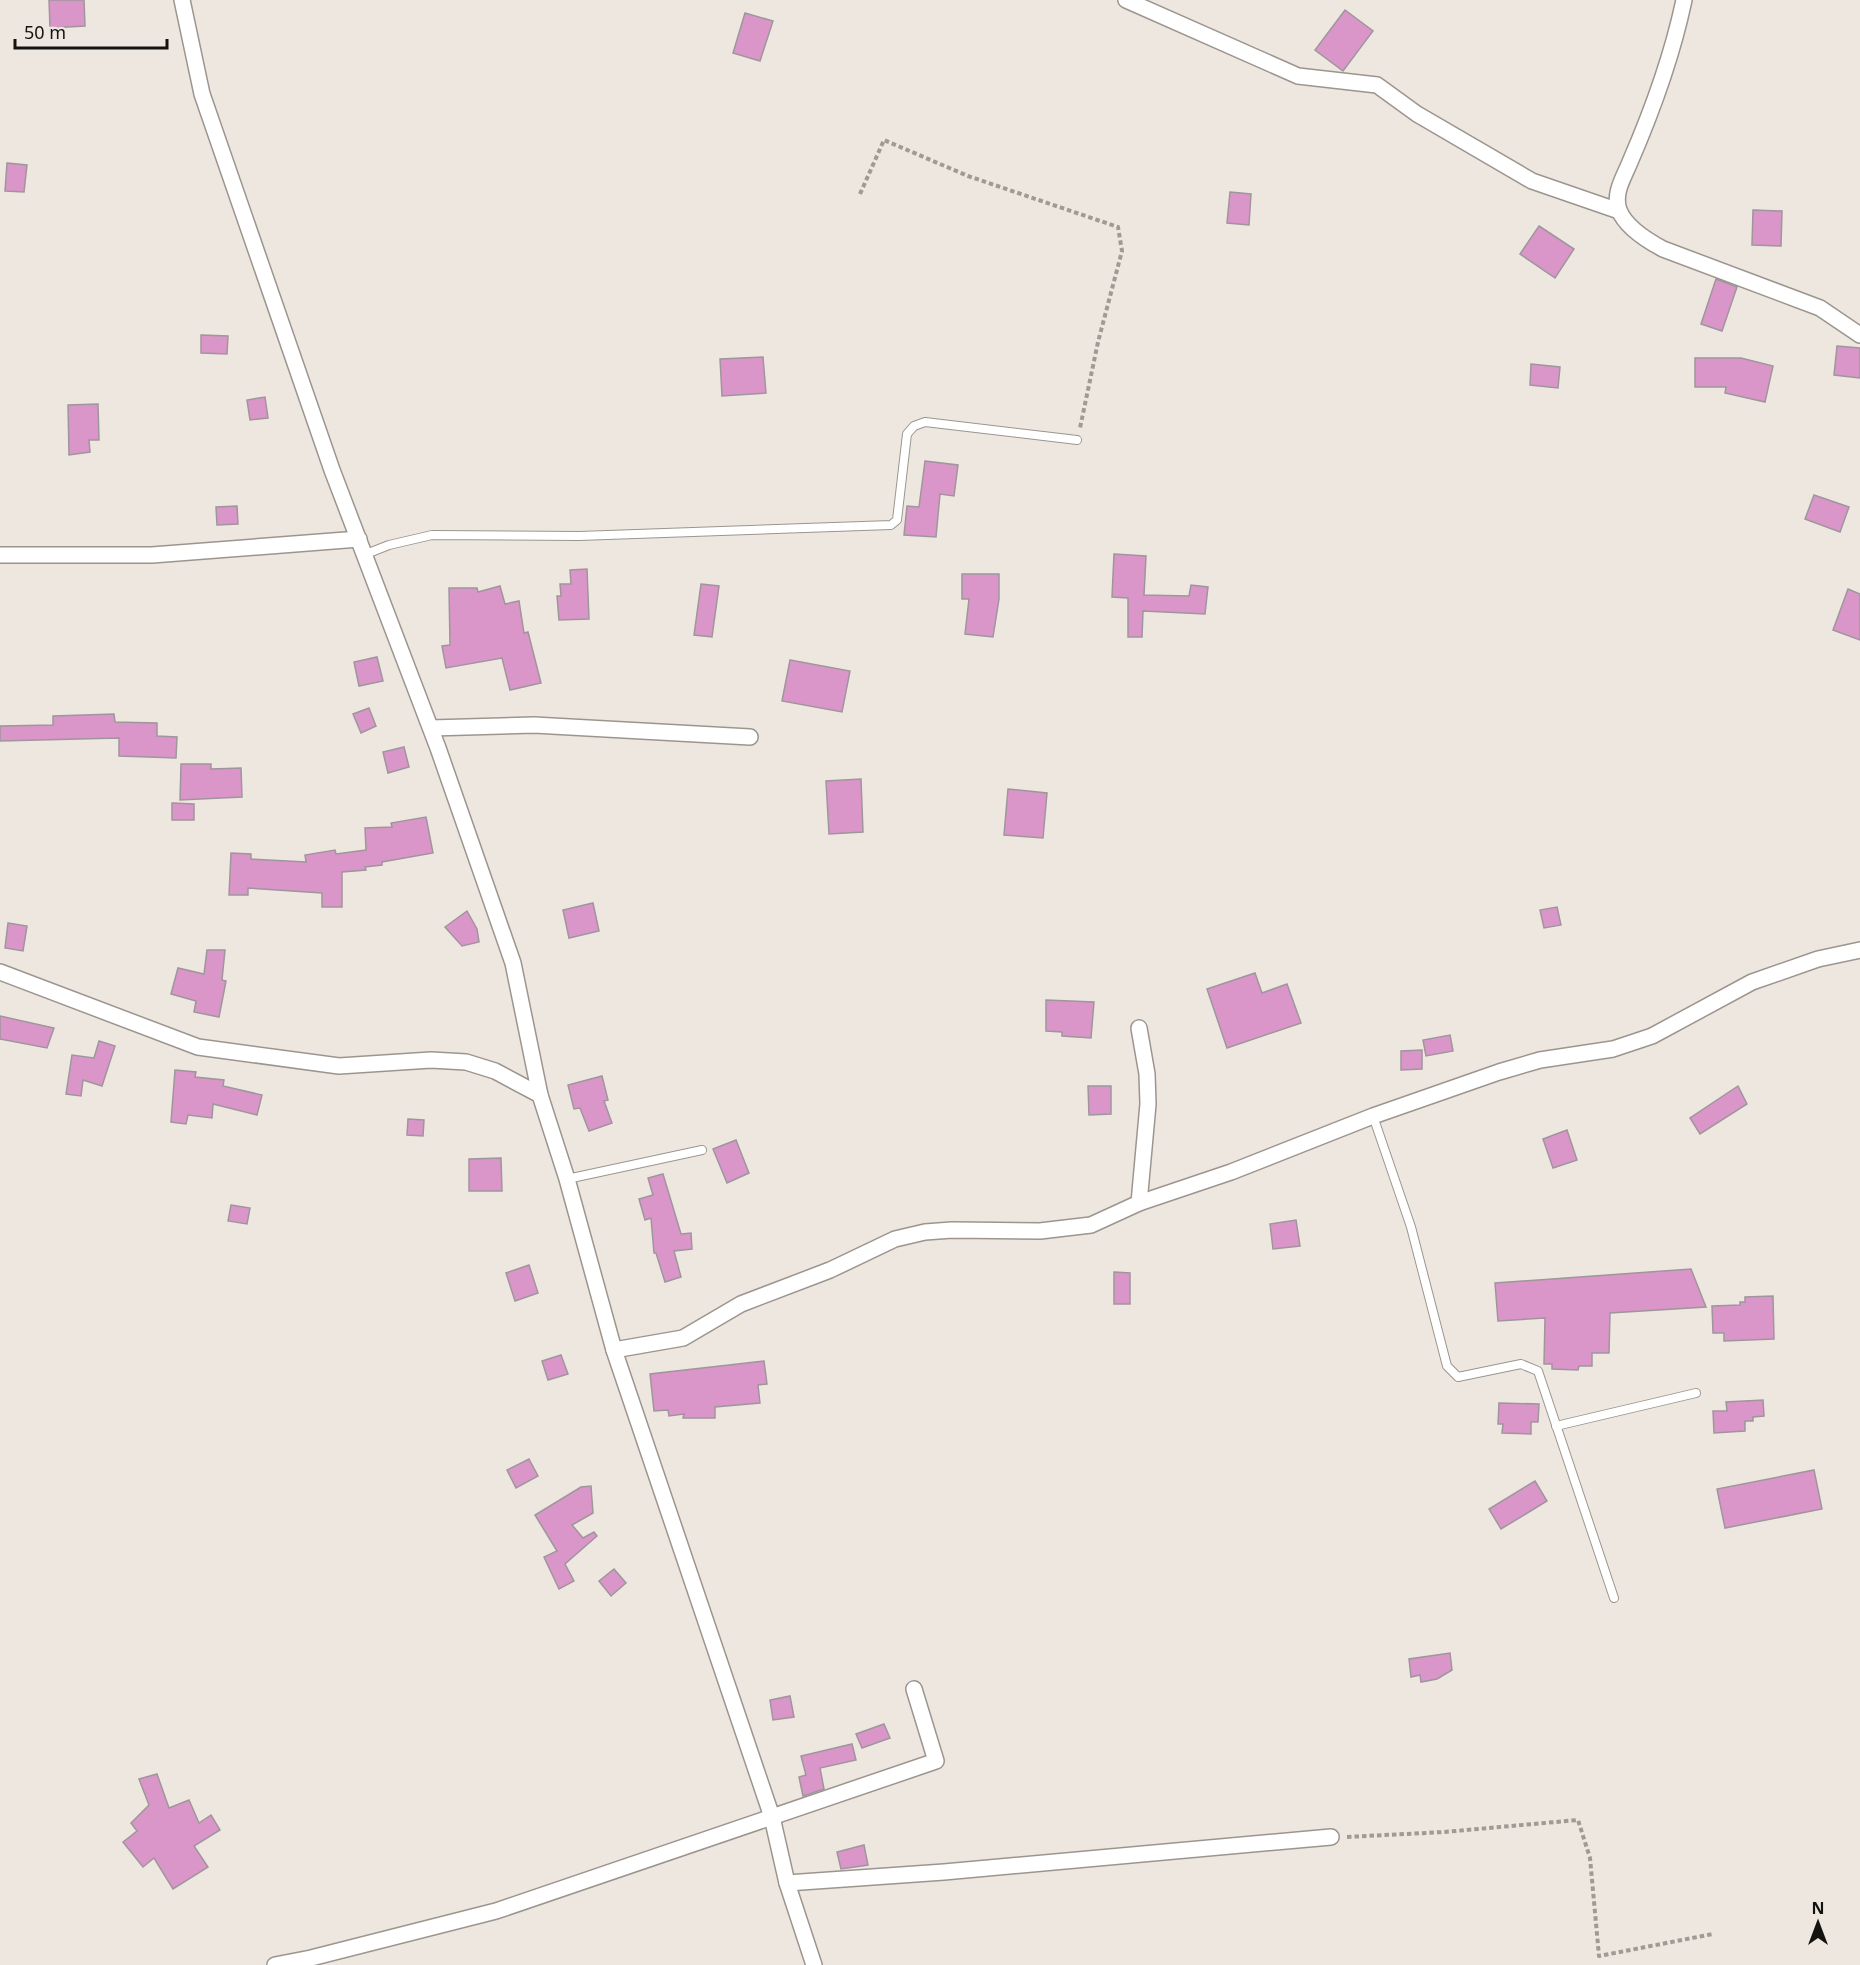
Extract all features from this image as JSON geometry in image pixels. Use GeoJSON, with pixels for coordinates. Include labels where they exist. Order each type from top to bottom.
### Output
{"type":"FeatureCollection","features":[{"type":"Feature","properties":{"kind":"street"},"geometry":{"type":"LineString","coordinates":[[183,0],[202,94],[332,470],[431,728],[513,963],[540,1095],[567,1179],[614,1350],[772,1817],[787,1883],[814,1965]]}},
{"type":"Feature","properties":{"kind":"street"},"geometry":{"type":"LineString","coordinates":[[1126,0],[1298,76],[1377,85],[1417,114],[1532,181],[1619,211],[1643,239],[1663,249],[1820,308],[1860,335]]}},
{"type":"Feature","properties":{"kind":"street"},"geometry":{"type":"LineString","coordinates":[[1619,211],[1618,191],[1647,124],[1673,52],[1684,0]]}},
{"type":"Feature","properties":{"kind":"street"},"geometry":{"type":"LineString","coordinates":[[0,555],[152,555],[359,539]]}},
{"type":"Feature","properties":{"kind":"street"},"geometry":{"type":"LineString","coordinates":[[431,728],[534,725],[750,737]]}},
{"type":"Feature","properties":{"kind":"street"},"geometry":{"type":"LineString","coordinates":[[614,1350],[683,1338],[741,1304],[830,1270],[895,1239],[925,1232],[952,1230],[1065,1230],[1091,1225],[1139,1203],[1231,1173],[1373,1116],[1509,1069],[1540,1060],[1613,1049],[1652,1036],[1752,982],[1818,959],[1860,950]]}},
{"type":"Feature","properties":{"kind":"street"},"geometry":{"type":"LineString","coordinates":[[0,972],[198,1047],[339,1066],[431,1060],[466,1062],[495,1071],[540,1095]]}},
{"type":"Feature","properties":{"kind":"street"},"geometry":{"type":"LineString","coordinates":[[1139,1028],[1147,1074],[1148,1104],[1139,1203]]}},
{"type":"Feature","properties":{"kind":"street"},"geometry":{"type":"LineString","coordinates":[[275,1965],[496,1911],[772,1817],[837,1792],[936,1761],[914,1689]]}},
{"type":"Feature","properties":{"kind":"street"},"geometry":{"type":"LineString","coordinates":[[787,1883],[944,1872],[1331,1837]]}},
{"type":"Feature","properties":{"kind":"lane"},"geometry":{"type":"LineString","coordinates":[[366,554],[389,545],[432,535],[579,536],[891,525],[897,520],[907,434],[914,426],[926,422],[952,423],[1077,440]]}},
{"type":"Feature","properties":{"kind":"lane"},"geometry":{"type":"LineString","coordinates":[[1373,1116],[1411,1227],[1447,1366],[1458,1377],[1521,1364],[1538,1371],[1614,1598]]}},
{"type":"Feature","properties":{"kind":"lane"},"geometry":{"type":"LineString","coordinates":[[567,1179],[702,1150]]}},
{"type":"Feature","properties":{"kind":"lane"},"geometry":{"type":"LineString","coordinates":[[1556,1426],[1696,1393]]}},
{"type":"Feature","properties":{"kind":"path"},"geometry":{"type":"LineString","coordinates":[[860,194],[884,140],[968,176],[1118,227],[1122,251],[1098,342],[1077,440]]}},
{"type":"Feature","properties":{"kind":"path"},"geometry":{"type":"LineString","coordinates":[[1331,1837],[1444,1832],[1578,1820],[1590,1858],[1599,1956],[1713,1934]]}},
{"type":"Feature","properties":{"kind":"building"},"geometry":{"type":"Polygon","coordinates":[[[49,0],[84,0],[85,26],[50,28],[49,0]]]}},
{"type":"Feature","properties":{"kind":"building"},"geometry":{"type":"Polygon","coordinates":[[[1345,10],[1373,31],[1343,71],[1315,50],[1345,10]]]}},
{"type":"Feature","properties":{"kind":"building"},"geometry":{"type":"Polygon","coordinates":[[[745,13],[773,21],[760,61],[733,53],[745,13]]]}},
{"type":"Feature","properties":{"kind":"building"},"geometry":{"type":"Polygon","coordinates":[[[7,163],[27,165],[24,192],[5,191],[7,163]]]}},
{"type":"Feature","properties":{"kind":"building"},"geometry":{"type":"Polygon","coordinates":[[[1230,192],[1251,194],[1249,225],[1227,223],[1230,192]]]}},
{"type":"Feature","properties":{"kind":"building"},"geometry":{"type":"Polygon","coordinates":[[[1753,210],[1782,211],[1781,246],[1752,245],[1753,210]]]}},
{"type":"Feature","properties":{"kind":"building"},"geometry":{"type":"Polygon","coordinates":[[[1539,226],[1574,249],[1555,278],[1520,254],[1539,226]]]}},
{"type":"Feature","properties":{"kind":"building"},"geometry":{"type":"Polygon","coordinates":[[[1716,279],[1737,287],[1722,331],[1701,324],[1716,279]]]}},
{"type":"Feature","properties":{"kind":"building"},"geometry":{"type":"Polygon","coordinates":[[[201,335],[228,336],[227,354],[201,353],[201,335]]]}},
{"type":"Feature","properties":{"kind":"building"},"geometry":{"type":"Polygon","coordinates":[[[1837,346],[1860,348],[1860,378],[1834,375],[1837,346]]]}},
{"type":"Feature","properties":{"kind":"building"},"geometry":{"type":"Polygon","coordinates":[[[763,357],[766,393],[722,396],[720,359],[763,357]]]}},
{"type":"Feature","properties":{"kind":"building"},"geometry":{"type":"Polygon","coordinates":[[[1695,358],[1741,358],[1773,366],[1765,402],[1725,393],[1726,387],[1695,387],[1695,358]]]}},
{"type":"Feature","properties":{"kind":"building"},"geometry":{"type":"Polygon","coordinates":[[[1531,364],[1560,367],[1558,388],[1530,385],[1531,364]]]}},
{"type":"Feature","properties":{"kind":"building"},"geometry":{"type":"Polygon","coordinates":[[[265,397],[268,418],[250,420],[247,400],[265,397]]]}},
{"type":"Feature","properties":{"kind":"building"},"geometry":{"type":"Polygon","coordinates":[[[98,404],[99,440],[89,440],[90,452],[69,455],[68,405],[98,404]]]}},
{"type":"Feature","properties":{"kind":"building"},"geometry":{"type":"Polygon","coordinates":[[[925,461],[958,465],[954,496],[940,494],[936,537],[904,535],[907,506],[919,507],[925,461]]]}},
{"type":"Feature","properties":{"kind":"building"},"geometry":{"type":"Polygon","coordinates":[[[1814,495],[1849,507],[1840,532],[1805,519],[1814,495]]]}},
{"type":"Feature","properties":{"kind":"building"},"geometry":{"type":"Polygon","coordinates":[[[237,506],[238,524],[217,525],[216,507],[237,506]]]}},
{"type":"Feature","properties":{"kind":"building"},"geometry":{"type":"Polygon","coordinates":[[[1114,554],[1146,556],[1144,595],[1189,596],[1191,585],[1208,587],[1205,614],[1143,611],[1142,637],[1128,637],[1128,598],[1112,597],[1114,554]]]}},
{"type":"Feature","properties":{"kind":"building"},"geometry":{"type":"Polygon","coordinates":[[[587,569],[589,619],[559,620],[557,596],[561,596],[560,584],[571,584],[570,570],[587,569]]]}},
{"type":"Feature","properties":{"kind":"building"},"geometry":{"type":"Polygon","coordinates":[[[962,574],[999,574],[999,599],[993,637],[965,634],[969,599],[962,599],[962,574]]]}},
{"type":"Feature","properties":{"kind":"building"},"geometry":{"type":"Polygon","coordinates":[[[701,584],[719,586],[712,637],[694,635],[701,584]]]}},
{"type":"Feature","properties":{"kind":"building"},"geometry":{"type":"Polygon","coordinates":[[[500,586],[505,604],[519,601],[524,633],[528,632],[541,683],[510,690],[502,658],[446,668],[442,646],[450,645],[449,588],[477,588],[478,592],[500,586]]]}},
{"type":"Feature","properties":{"kind":"building"},"geometry":{"type":"Polygon","coordinates":[[[1848,589],[1860,594],[1860,640],[1833,630],[1848,589]]]}},
{"type":"Feature","properties":{"kind":"building"},"geometry":{"type":"Polygon","coordinates":[[[377,657],[383,681],[359,686],[354,662],[377,657]]]}},
{"type":"Feature","properties":{"kind":"building"},"geometry":{"type":"Polygon","coordinates":[[[790,660],[850,671],[842,712],[782,701],[790,660]]]}},
{"type":"Feature","properties":{"kind":"building"},"geometry":{"type":"Polygon","coordinates":[[[369,708],[376,726],[361,733],[353,714],[369,708]]]}},
{"type":"Feature","properties":{"kind":"building"},"geometry":{"type":"Polygon","coordinates":[[[114,714],[115,722],[157,723],[157,736],[177,737],[176,758],[119,756],[119,738],[0,741],[0,726],[53,725],[53,716],[114,714]]]}},
{"type":"Feature","properties":{"kind":"building"},"geometry":{"type":"Polygon","coordinates":[[[404,747],[409,767],[388,773],[383,752],[404,747]]]}},
{"type":"Feature","properties":{"kind":"building"},"geometry":{"type":"Polygon","coordinates":[[[181,764],[211,764],[211,769],[241,768],[242,797],[180,800],[181,764]]]}},
{"type":"Feature","properties":{"kind":"building"},"geometry":{"type":"Polygon","coordinates":[[[861,779],[863,832],[829,834],[826,781],[861,779]]]}},
{"type":"Feature","properties":{"kind":"building"},"geometry":{"type":"Polygon","coordinates":[[[1008,789],[1047,793],[1043,838],[1004,835],[1008,789]]]}},
{"type":"Feature","properties":{"kind":"building"},"geometry":{"type":"Polygon","coordinates":[[[172,803],[194,804],[194,820],[172,820],[172,803]]]}},
{"type":"Feature","properties":{"kind":"building"},"geometry":{"type":"Polygon","coordinates":[[[426,817],[433,853],[382,862],[382,865],[365,867],[366,870],[342,872],[342,907],[322,907],[322,893],[248,888],[248,895],[229,895],[231,853],[251,854],[251,859],[306,862],[305,855],[335,850],[336,854],[366,850],[365,828],[392,827],[391,823],[426,817]]]}},
{"type":"Feature","properties":{"kind":"building"},"geometry":{"type":"Polygon","coordinates":[[[593,903],[599,931],[569,938],[563,910],[593,903]]]}},
{"type":"Feature","properties":{"kind":"building"},"geometry":{"type":"Polygon","coordinates":[[[1557,907],[1561,925],[1544,928],[1540,910],[1557,907]]]}},
{"type":"Feature","properties":{"kind":"building"},"geometry":{"type":"Polygon","coordinates":[[[467,911],[477,929],[479,942],[462,946],[445,927],[467,911]]]}},
{"type":"Feature","properties":{"kind":"building"},"geometry":{"type":"Polygon","coordinates":[[[8,923],[27,926],[23,951],[5,948],[8,923]]]}},
{"type":"Feature","properties":{"kind":"building"},"geometry":{"type":"Polygon","coordinates":[[[207,950],[225,950],[222,980],[226,981],[219,1017],[194,1012],[196,1001],[171,994],[178,968],[204,974],[207,950]]]}},
{"type":"Feature","properties":{"kind":"building"},"geometry":{"type":"Polygon","coordinates":[[[1255,973],[1262,993],[1287,984],[1301,1023],[1227,1048],[1207,989],[1255,973]]]}},
{"type":"Feature","properties":{"kind":"building"},"geometry":{"type":"Polygon","coordinates":[[[1046,1000],[1094,1002],[1091,1038],[1062,1036],[1062,1032],[1046,1031],[1046,1000]]]}},
{"type":"Feature","properties":{"kind":"building"},"geometry":{"type":"Polygon","coordinates":[[[0,1016],[54,1028],[47,1048],[0,1039],[0,1016]]]}},
{"type":"Feature","properties":{"kind":"building"},"geometry":{"type":"Polygon","coordinates":[[[1450,1035],[1453,1051],[1426,1056],[1423,1040],[1450,1035]]]}},
{"type":"Feature","properties":{"kind":"building"},"geometry":{"type":"Polygon","coordinates":[[[99,1041],[115,1046],[102,1086],[83,1080],[81,1096],[66,1094],[72,1055],[94,1058],[99,1041]]]}},
{"type":"Feature","properties":{"kind":"building"},"geometry":{"type":"Polygon","coordinates":[[[1422,1050],[1422,1069],[1401,1070],[1401,1051],[1422,1050]]]}},
{"type":"Feature","properties":{"kind":"building"},"geometry":{"type":"Polygon","coordinates":[[[175,1070],[196,1072],[195,1077],[224,1080],[223,1086],[262,1095],[257,1115],[213,1104],[212,1118],[188,1115],[186,1124],[171,1122],[175,1070]]]}},
{"type":"Feature","properties":{"kind":"building"},"geometry":{"type":"Polygon","coordinates":[[[602,1076],[608,1100],[604,1101],[612,1123],[589,1131],[580,1108],[574,1109],[568,1085],[602,1076]]]}},
{"type":"Feature","properties":{"kind":"building"},"geometry":{"type":"Polygon","coordinates":[[[1088,1086],[1111,1086],[1111,1114],[1089,1115],[1088,1086]]]}},
{"type":"Feature","properties":{"kind":"building"},"geometry":{"type":"Polygon","coordinates":[[[1738,1086],[1747,1104],[1700,1134],[1690,1118],[1738,1086]]]}},
{"type":"Feature","properties":{"kind":"building"},"geometry":{"type":"Polygon","coordinates":[[[408,1119],[424,1120],[423,1136],[407,1135],[408,1119]]]}},
{"type":"Feature","properties":{"kind":"building"},"geometry":{"type":"Polygon","coordinates":[[[1567,1130],[1577,1160],[1553,1168],[1543,1139],[1567,1130]]]}},
{"type":"Feature","properties":{"kind":"building"},"geometry":{"type":"Polygon","coordinates":[[[736,1140],[749,1173],[727,1183],[713,1149],[736,1140]]]}},
{"type":"Feature","properties":{"kind":"building"},"geometry":{"type":"Polygon","coordinates":[[[501,1158],[502,1191],[469,1191],[469,1159],[501,1158]]]}},
{"type":"Feature","properties":{"kind":"building"},"geometry":{"type":"Polygon","coordinates":[[[663,1174],[681,1234],[691,1233],[692,1249],[674,1251],[681,1277],[665,1282],[656,1253],[654,1253],[651,1218],[645,1220],[639,1199],[653,1195],[648,1178],[663,1174]]]}},
{"type":"Feature","properties":{"kind":"building"},"geometry":{"type":"Polygon","coordinates":[[[231,1205],[250,1208],[247,1224],[228,1221],[231,1205]]]}},
{"type":"Feature","properties":{"kind":"building"},"geometry":{"type":"Polygon","coordinates":[[[1296,1220],[1300,1246],[1273,1249],[1270,1224],[1296,1220]]]}},
{"type":"Feature","properties":{"kind":"building"},"geometry":{"type":"Polygon","coordinates":[[[529,1265],[538,1293],[515,1301],[506,1273],[529,1265]]]}},
{"type":"Feature","properties":{"kind":"building"},"geometry":{"type":"Polygon","coordinates":[[[1691,1269],[1706,1307],[1610,1313],[1609,1353],[1592,1353],[1592,1366],[1579,1366],[1578,1370],[1552,1369],[1552,1364],[1544,1364],[1545,1318],[1498,1321],[1495,1283],[1691,1269]]]}},
{"type":"Feature","properties":{"kind":"building"},"geometry":{"type":"Polygon","coordinates":[[[1114,1272],[1130,1273],[1130,1304],[1114,1304],[1114,1272]]]}},
{"type":"Feature","properties":{"kind":"building"},"geometry":{"type":"Polygon","coordinates":[[[1773,1296],[1774,1339],[1724,1341],[1724,1333],[1713,1333],[1712,1306],[1740,1305],[1740,1302],[1745,1302],[1745,1297],[1773,1296]]]}},
{"type":"Feature","properties":{"kind":"building"},"geometry":{"type":"Polygon","coordinates":[[[561,1355],[568,1374],[548,1380],[542,1361],[561,1355]]]}},
{"type":"Feature","properties":{"kind":"building"},"geometry":{"type":"Polygon","coordinates":[[[764,1361],[767,1384],[758,1385],[760,1403],[715,1407],[715,1418],[683,1418],[684,1414],[669,1416],[668,1410],[654,1411],[650,1374],[764,1361]]]}},
{"type":"Feature","properties":{"kind":"building"},"geometry":{"type":"Polygon","coordinates":[[[1763,1400],[1764,1416],[1753,1417],[1753,1421],[1745,1421],[1745,1431],[1714,1433],[1713,1411],[1727,1411],[1726,1402],[1763,1400]]]}},
{"type":"Feature","properties":{"kind":"building"},"geometry":{"type":"Polygon","coordinates":[[[1499,1403],[1539,1404],[1538,1422],[1531,1422],[1531,1434],[1502,1433],[1503,1424],[1498,1424],[1499,1403]]]}},
{"type":"Feature","properties":{"kind":"building"},"geometry":{"type":"Polygon","coordinates":[[[529,1459],[538,1476],[516,1488],[507,1470],[529,1459]]]}},
{"type":"Feature","properties":{"kind":"building"},"geometry":{"type":"Polygon","coordinates":[[[1814,1470],[1822,1509],[1725,1528],[1717,1489],[1814,1470]]]}},
{"type":"Feature","properties":{"kind":"building"},"geometry":{"type":"Polygon","coordinates":[[[1535,1481],[1547,1501],[1501,1529],[1489,1509],[1535,1481]]]}},
{"type":"Feature","properties":{"kind":"building"},"geometry":{"type":"Polygon","coordinates":[[[591,1486],[593,1513],[572,1525],[583,1538],[594,1532],[597,1536],[565,1564],[574,1581],[559,1589],[544,1557],[557,1551],[535,1515],[581,1487],[591,1486]]]}},
{"type":"Feature","properties":{"kind":"building"},"geometry":{"type":"Polygon","coordinates":[[[614,1569],[626,1583],[611,1596],[599,1581],[614,1569]]]}},
{"type":"Feature","properties":{"kind":"building"},"geometry":{"type":"Polygon","coordinates":[[[1450,1653],[1452,1670],[1437,1679],[1421,1682],[1420,1675],[1411,1677],[1409,1659],[1450,1653]]]}},
{"type":"Feature","properties":{"kind":"building"},"geometry":{"type":"Polygon","coordinates":[[[790,1696],[794,1717],[773,1720],[770,1700],[790,1696]]]}},
{"type":"Feature","properties":{"kind":"building"},"geometry":{"type":"Polygon","coordinates":[[[884,1724],[890,1738],[862,1748],[856,1734],[884,1724]]]}},
{"type":"Feature","properties":{"kind":"building"},"geometry":{"type":"Polygon","coordinates":[[[852,1744],[856,1760],[820,1768],[824,1789],[803,1796],[799,1777],[806,1775],[801,1756],[852,1744]]]}},
{"type":"Feature","properties":{"kind":"building"},"geometry":{"type":"Polygon","coordinates":[[[157,1774],[169,1808],[189,1800],[199,1823],[211,1815],[220,1830],[194,1846],[208,1867],[173,1889],[154,1858],[143,1867],[123,1842],[137,1831],[131,1823],[149,1805],[139,1779],[157,1774]]]}},
{"type":"Feature","properties":{"kind":"building"},"geometry":{"type":"Polygon","coordinates":[[[864,1845],[868,1865],[841,1869],[837,1852],[864,1845]]]}}]}
